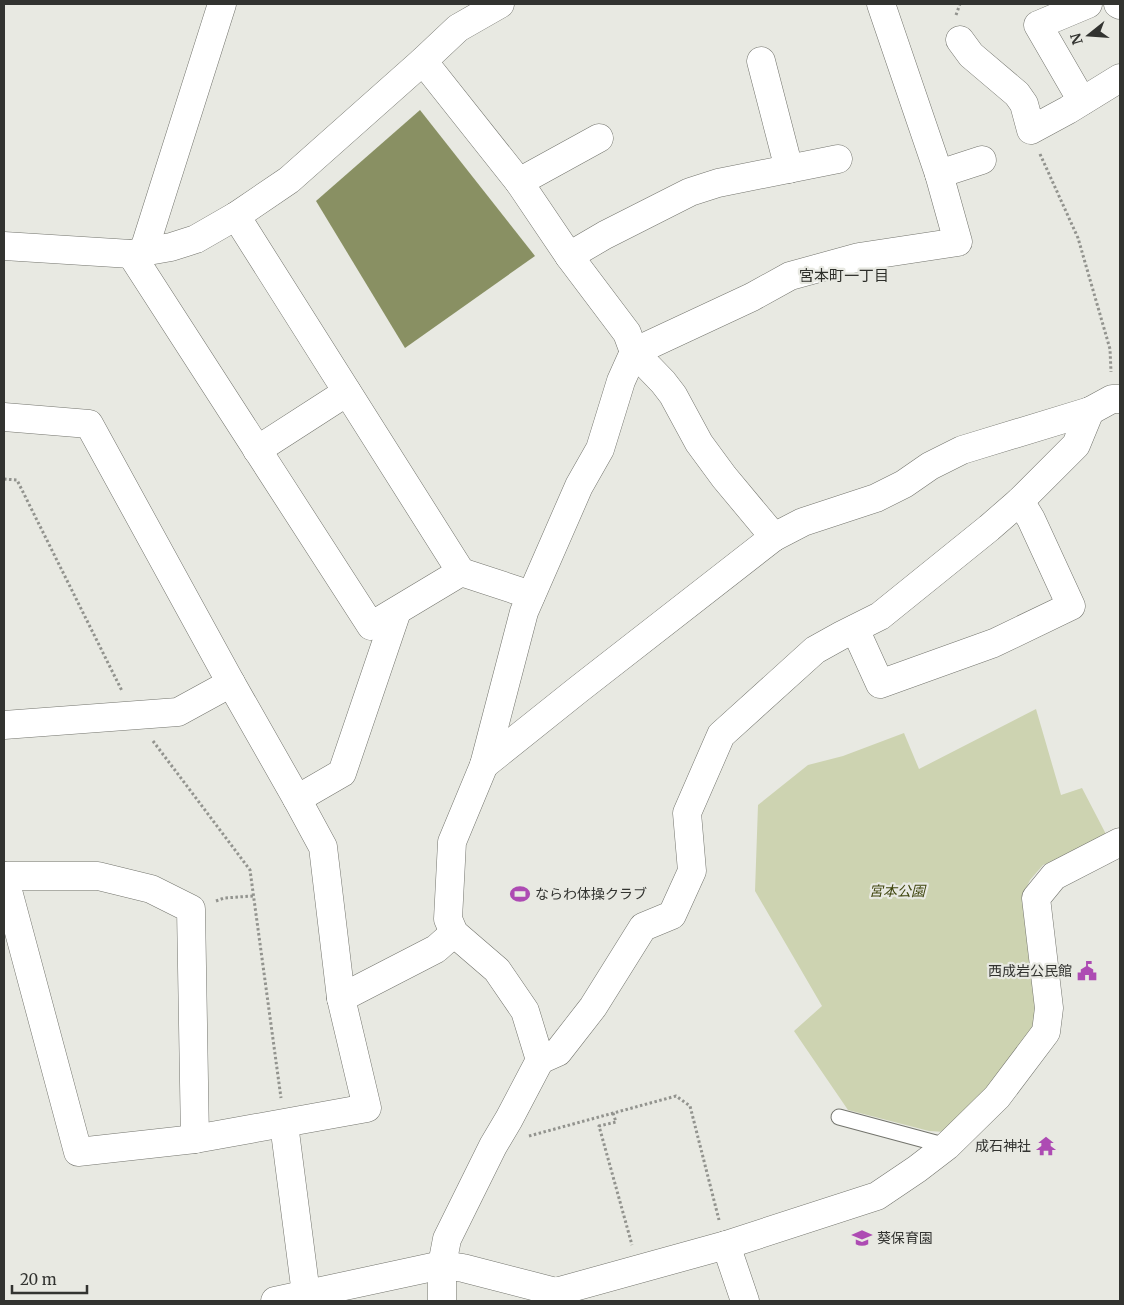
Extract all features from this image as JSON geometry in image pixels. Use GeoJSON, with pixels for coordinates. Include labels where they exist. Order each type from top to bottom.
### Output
{"type":"FeatureCollection","features":[{"type":"Feature","properties":{"kind":"street"},"geometry":{"type":"LineString","coordinates":[[137,253],[222,4]]}},
{"type":"Feature","properties":{"kind":"street"},"geometry":{"type":"LineString","coordinates":[[4,246],[137,253],[196,239],[236,216],[289,180],[423,61],[461,16],[500,4]]}},
{"type":"Feature","properties":{"kind":"street"},"geometry":{"type":"LineString","coordinates":[[540,1060],[525,1011],[497,970],[454,933],[448,919],[452,842],[484,765],[524,612],[579,486],[600,449],[621,382],[634,352],[752,297],[790,276],[859,257],[958,242],[939,174],[881,4]]}},
{"type":"Feature","properties":{"kind":"street"},"geometry":{"type":"LineString","coordinates":[[1082,101],[1038,25],[1088,4]]}},
{"type":"Feature","properties":{"kind":"street"},"geometry":{"type":"LineString","coordinates":[[960,40],[971,55],[1017,94],[1024,104],[1031,130],[1120,78]]}},
{"type":"Feature","properties":{"kind":"street"},"geometry":{"type":"LineString","coordinates":[[423,61],[519,182],[569,256],[627,333],[634,352],[673,395],[698,443],[724,478],[774,537]]}},
{"type":"Feature","properties":{"kind":"street"},"geometry":{"type":"LineString","coordinates":[[761,61],[789,169]]}},
{"type":"Feature","properties":{"kind":"street"},"geometry":{"type":"LineString","coordinates":[[519,182],[599,138]]}},
{"type":"Feature","properties":{"kind":"street"},"geometry":{"type":"LineString","coordinates":[[569,256],[605,235],[690,192],[718,183],[838,160]]}},
{"type":"Feature","properties":{"kind":"street"},"geometry":{"type":"LineString","coordinates":[[939,174],[982,160]]}},
{"type":"Feature","properties":{"kind":"street"},"geometry":{"type":"LineString","coordinates":[[236,216],[461,572],[531,595]]}},
{"type":"Feature","properties":{"kind":"street"},"geometry":{"type":"LineString","coordinates":[[137,253],[257,450],[370,626],[461,572]]}},
{"type":"Feature","properties":{"kind":"street"},"geometry":{"type":"LineString","coordinates":[[257,450],[347,392]]}},
{"type":"Feature","properties":{"kind":"street"},"geometry":{"type":"LineString","coordinates":[[442,1301],[442,1265],[447,1239],[493,1146],[540,1060],[558,1052],[576,1030],[593,1007],[643,927],[672,915],[692,871],[687,812],[721,735],[815,650],[880,616],[1020,501],[1076,445],[1107,403]]}},
{"type":"Feature","properties":{"kind":"street"},"geometry":{"type":"LineString","coordinates":[[484,765],[774,537],[803,522],[876,498],[904,484],[930,466],[962,450],[1107,403]]}},
{"type":"Feature","properties":{"kind":"street"},"geometry":{"type":"LineString","coordinates":[[4,417],[89,424],[230,683],[298,798],[323,847],[341,998],[367,1108],[195,1139],[78,1152],[4,876],[98,876],[150,889],[191,909],[195,1139]]}},
{"type":"Feature","properties":{"kind":"street"},"geometry":{"type":"LineString","coordinates":[[855,629],[880,684],[994,643],[1071,606],[1031,519],[1020,501]]}},
{"type":"Feature","properties":{"kind":"street"},"geometry":{"type":"LineString","coordinates":[[298,798],[342,773],[397,611]]}},
{"type":"Feature","properties":{"kind":"street"},"geometry":{"type":"LineString","coordinates":[[4,725],[178,712],[230,683]]}},
{"type":"Feature","properties":{"kind":"street"},"geometry":{"type":"LineString","coordinates":[[275,1301],[442,1265],[462,1268],[556,1292],[726,1244],[876,1196],[917,1170],[947,1146],[998,1097],[1046,1032],[1049,1008],[1036,898],[1054,876],[1120,842]]}},
{"type":"Feature","properties":{"kind":"street"},"geometry":{"type":"LineString","coordinates":[[341,998],[436,949],[454,933]]}},
{"type":"Feature","properties":{"kind":"street"},"geometry":{"type":"LineString","coordinates":[[284,1124],[306,1294]]}},
{"type":"Feature","properties":{"kind":"street"},"geometry":{"type":"LineString","coordinates":[[726,1244],[745,1301]]}},
{"type":"Feature","properties":{"kind":"lane"},"geometry":{"type":"LineString","coordinates":[[839,1117],[947,1146]]}},
{"type":"Feature","properties":{"kind":"path"},"geometry":{"type":"LineString","coordinates":[[1031,130],[1078,238],[1110,349],[1107,403]]}},
{"type":"Feature","properties":{"kind":"path"},"geometry":{"type":"LineString","coordinates":[[4,479],[17,480],[133,715],[250,870],[284,1124]]}},
{"type":"Feature","properties":{"kind":"path"},"geometry":{"type":"LineString","coordinates":[[191,909],[224,898],[253,896]]}},
{"type":"Feature","properties":{"kind":"path"},"geometry":{"type":"LineString","coordinates":[[493,1146],[676,1096],[690,1106],[726,1244]]}},
{"type":"Feature","properties":{"kind":"path"},"geometry":{"type":"LineString","coordinates":[[613,1114],[616,1122],[599,1126],[638,1269]]}},
{"type":"Feature","properties":{"kind":"green space","name":"宮本公園"},"geometry":{"type":"Polygon","coordinates":[[[1036,709],[1061,795],[1082,788],[1108,838],[1043,865],[1030,880],[1022,897],[1037,1011],[1033,1030],[992,1084],[945,1132],[929,1131],[848,1110],[794,1031],[822,1006],[755,891],[758,805],[808,765],[843,756],[904,733],[919,769],[1036,709]]]}},
{"type":"Feature","properties":{"kind":"shaded area"},"geometry":{"type":"Polygon","coordinates":[[[420,110],[535,256],[405,348],[316,201],[420,110]]]}},
{"type":"Feature","properties":{"kind":"place","name":"ならわ体操クラブ"},"geometry":{"type":"Point","coordinates":[520,894]}},
{"type":"Feature","properties":{"kind":"place","name":"西成岩公民館"},"geometry":{"type":"Point","coordinates":[1087,971]}},
{"type":"Feature","properties":{"kind":"place","name":"成石神社"},"geometry":{"type":"Point","coordinates":[1046,1146]}},
{"type":"Feature","properties":{"kind":"place","name":"葵保育園"},"geometry":{"type":"Point","coordinates":[862,1238]}},
{"type":"Feature","properties":{"kind":"district","name":"宮本町一丁目"},"geometry":{"type":"Point","coordinates":[844,276]}}]}
